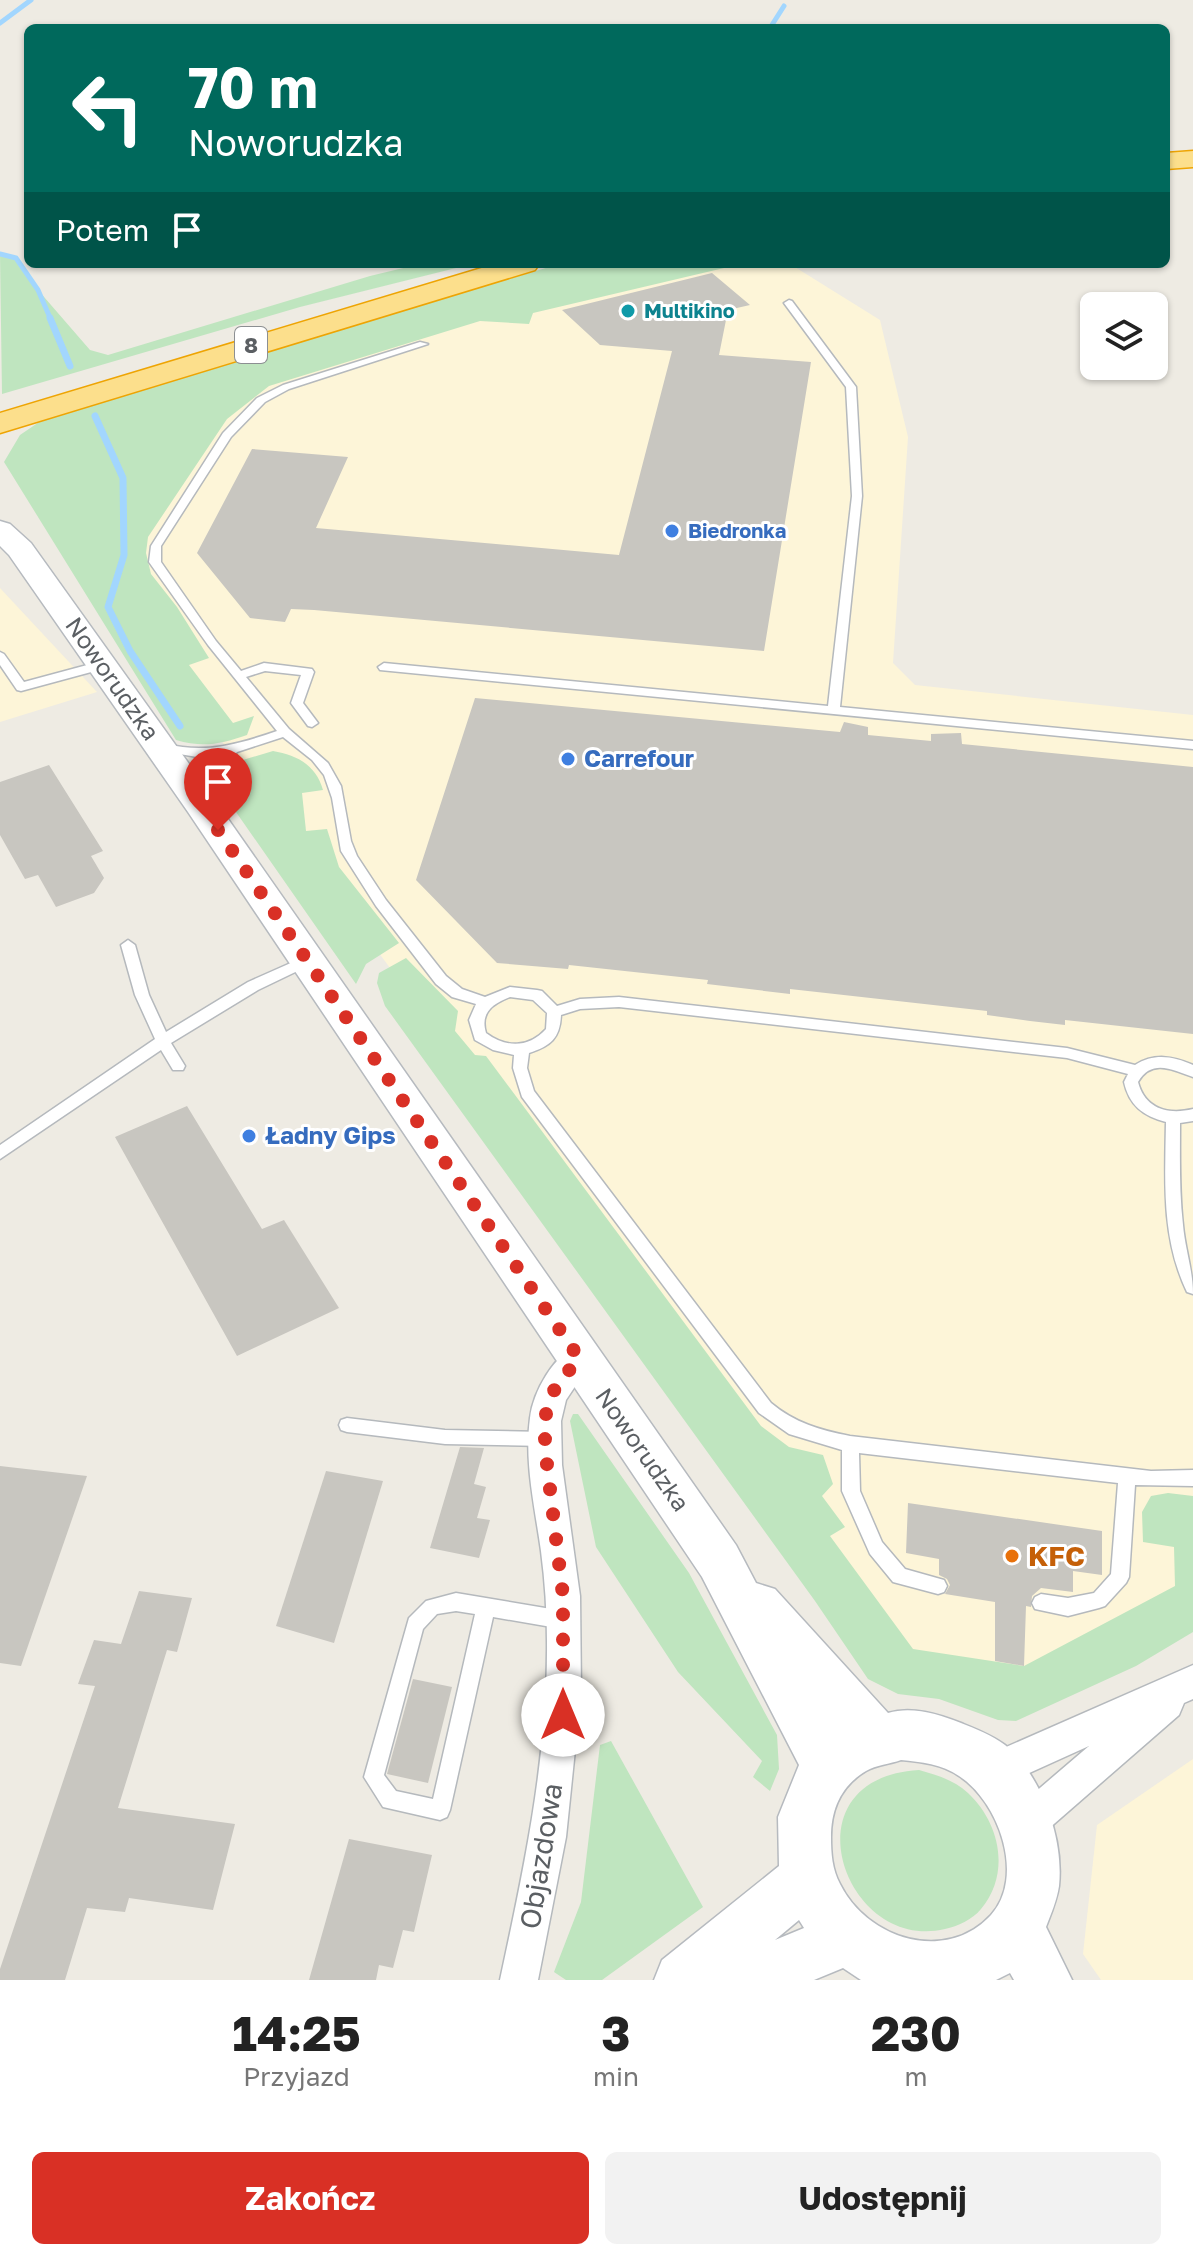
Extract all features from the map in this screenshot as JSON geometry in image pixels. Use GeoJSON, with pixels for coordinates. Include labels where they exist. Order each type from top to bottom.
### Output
{"type":"FeatureCollection","features":[{"type":"Feature","properties":{"kind":"highway"},"geometry":{"type":"LineString","coordinates":[[1170,161],[1193,159]]}},
{"type":"Feature","properties":{"kind":"highway","name":"8"},"geometry":{"type":"LineString","coordinates":[[0,405],[346,304],[505,268]]}},
{"type":"Feature","properties":{"kind":"highway","name":"8"},"geometry":{"type":"LineString","coordinates":[[0,423],[507,268]]}},
{"type":"Feature","properties":{"kind":"street","name":"Noworudzka"},"geometry":{"type":"LineString","coordinates":[[8,528],[719,1561],[828,1768]]}},
{"type":"Feature","properties":{"kind":"street","name":"Objazdowa"},"geometry":{"type":"LineString","coordinates":[[519,1980],[540,1884],[563,1715],[563,1608],[545,1417],[555,1388],[579,1358]]}},
{"type":"Feature","properties":{"kind":"street","name":"Noworudzka"},"geometry":{"type":"LineString","coordinates":[[719,1561],[877,1739]]}},
{"type":"Feature","properties":{"kind":"street"},"geometry":{"type":"LineString","coordinates":[[994,1771],[1190,1684]]}},
{"type":"Feature","properties":{"kind":"street"},"geometry":{"type":"LineString","coordinates":[[1026,1824],[1190,1684]]}},
{"type":"Feature","properties":{"kind":"street"},"geometry":{"type":"LineString","coordinates":[[901,1735],[941,1741],[965,1751],[994,1771],[1018,1804],[1026,1824],[1034,1876],[1027,1907],[1016,1928],[996,1949],[955,1975],[889,1964],[864,1951],[848,1938],[818,1903],[807,1878],[801,1828],[809,1798],[828,1768],[845,1751],[877,1739],[901,1735]]}},
{"type":"Feature","properties":{"kind":"street"},"geometry":{"type":"LineString","coordinates":[[682,1980],[807,1878]]}},
{"type":"Feature","properties":{"kind":"street"},"geometry":{"type":"LineString","coordinates":[[1016,1928],[1044,1980]]}},
{"type":"Feature","properties":{"kind":"street"},"geometry":{"type":"LineString","coordinates":[[745,1980],[848,1938]]}},
{"type":"Feature","properties":{"kind":"lane"},"geometry":{"type":"LineString","coordinates":[[789,303],[851,387],[857,496],[834,710]]}},
{"type":"Feature","properties":{"kind":"lane"},"geometry":{"type":"LineString","coordinates":[[423,344],[286,387],[261,400],[227,435],[156,546],[155,562],[238,676],[285,732],[329,770],[337,788],[348,853],[441,980],[457,993],[485,1002]]}},
{"type":"Feature","properties":{"kind":"lane"},"geometry":{"type":"LineString","coordinates":[[2,664],[21,687],[102,665]]}},
{"type":"Feature","properties":{"kind":"lane"},"geometry":{"type":"LineString","coordinates":[[238,676],[264,667],[308,672],[297,703],[312,723]]}},
{"type":"Feature","properties":{"kind":"lane"},"geometry":{"type":"LineString","coordinates":[[384,667],[1193,745]]}},
{"type":"Feature","properties":{"kind":"lane"},"geometry":{"type":"LineString","coordinates":[[160,747],[184,754],[231,752],[285,732]]}},
{"type":"Feature","properties":{"kind":"lane"},"geometry":{"type":"LineString","coordinates":[[200,804],[205,783],[231,752]]}},
{"type":"Feature","properties":{"kind":"lane"},"geometry":{"type":"LineString","coordinates":[[128,945],[142,995],[178,1066]]}},
{"type":"Feature","properties":{"kind":"lane"},"geometry":{"type":"LineString","coordinates":[[0,1153],[163,1041],[253,986],[307,961]]}},
{"type":"Feature","properties":{"kind":"lane"},"geometry":{"type":"LineString","coordinates":[[529,993],[544,1000],[554,1012],[555,1024],[549,1036],[538,1045],[502,1049],[480,1036],[477,1015],[485,1002],[500,994],[529,993]]}},
{"type":"Feature","properties":{"kind":"lane"},"geometry":{"type":"LineString","coordinates":[[554,1012],[580,1004],[619,1002],[1067,1053],[1136,1071]]}},
{"type":"Feature","properties":{"kind":"lane"},"geometry":{"type":"LineString","coordinates":[[522,1049],[520,1068],[527,1093],[765,1408],[784,1426],[808,1436],[850,1444],[1127,1476],[1177,1480],[1193,1478]]}},
{"type":"Feature","properties":{"kind":"lane"},"geometry":{"type":"LineString","coordinates":[[1193,1072],[1164,1062],[1153,1062],[1136,1071],[1131,1082],[1136,1100],[1156,1114],[1173,1118],[1193,1115]]}},
{"type":"Feature","properties":{"kind":"lane"},"geometry":{"type":"LineString","coordinates":[[1173,1118],[1176,1222],[1183,1271],[1193,1287]]}},
{"type":"Feature","properties":{"kind":"lane"},"geometry":{"type":"LineString","coordinates":[[347,1425],[445,1437],[545,1439]]}},
{"type":"Feature","properties":{"kind":"lane"},"geometry":{"type":"LineString","coordinates":[[850,1444],[851,1491],[876,1548],[899,1576],[938,1586]]}},
{"type":"Feature","properties":{"kind":"lane"},"geometry":{"type":"LineString","coordinates":[[1041,1603],[1068,1607],[1099,1600],[1120,1577],[1127,1476]]}},
{"type":"Feature","properties":{"kind":"lane"},"geometry":{"type":"LineString","coordinates":[[486,1607],[440,1810],[390,1800],[374,1777],[415,1624],[432,1607],[456,1602],[486,1607],[563,1608]]}},
{"type":"Feature","properties":{"kind":"shaded area"},"geometry":{"type":"Polygon","coordinates":[[[635,268],[796,268],[880,320],[908,437],[893,663],[915,685],[1193,715],[1193,1585],[1022,1695],[915,1675],[125,611],[132,548],[214,388],[635,268]]]}},
{"type":"Feature","properties":{"kind":"shaded area"},"geometry":{"type":"Polygon","coordinates":[[[0,588],[97,692],[0,722],[0,588]]]}},
{"type":"Feature","properties":{"kind":"shaded area"},"geometry":{"type":"Polygon","coordinates":[[[1193,1759],[1193,1980],[1101,1980],[1083,1954],[1097,1825],[1193,1759]]]}},
{"type":"Feature","properties":{"kind":"green space"},"geometry":{"type":"Polygon","coordinates":[[[0,254],[16,258],[38,290],[90,350],[108,355],[370,276],[403,268],[456,268],[300,307],[2,394],[0,254]]]}},
{"type":"Feature","properties":{"kind":"green space"},"geometry":{"type":"Polygon","coordinates":[[[546,268],[724,268],[533,313],[529,324],[480,321],[269,386],[227,419],[148,537],[146,553],[151,574],[177,607],[209,658],[189,665],[233,723],[254,716],[247,735],[220,743],[176,740],[4,462],[20,435],[48,416],[546,268]]]}},
{"type":"Feature","properties":{"kind":"green space"},"geometry":{"type":"Polygon","coordinates":[[[273,751],[298,759],[316,774],[323,790],[302,793],[306,831],[327,829],[339,867],[399,943],[366,964],[356,984],[229,802],[222,781],[236,762],[273,751]]]}},
{"type":"Feature","properties":{"kind":"green space"},"geometry":{"type":"Polygon","coordinates":[[[406,958],[458,1011],[455,1031],[475,1055],[486,1056],[761,1426],[789,1447],[823,1455],[833,1484],[822,1496],[845,1527],[830,1536],[913,1649],[1024,1666],[1175,1586],[1174,1547],[1143,1542],[1142,1512],[1151,1496],[1168,1493],[1193,1496],[1193,1632],[1136,1666],[1016,1721],[998,1720],[939,1699],[898,1694],[868,1679],[815,1601],[385,1006],[377,983],[379,973],[406,958]]]}},
{"type":"Feature","properties":{"kind":"green space"},"geometry":{"type":"Polygon","coordinates":[[[573,1414],[578,1414],[689,1573],[777,1735],[779,1769],[770,1791],[753,1777],[762,1761],[678,1672],[596,1547],[570,1421],[573,1414]]]}},
{"type":"Feature","properties":{"kind":"green space"},"geometry":{"type":"Polygon","coordinates":[[[611,1741],[703,1907],[602,1980],[566,1980],[554,1972],[581,1902],[600,1745],[611,1741]]]}},
{"type":"Feature","properties":{"kind":"green space"},"geometry":{"type":"Polygon","coordinates":[[[919,1770],[951,1781],[968,1793],[988,1819],[998,1849],[996,1880],[981,1909],[960,1924],[945,1929],[909,1929],[879,1915],[857,1891],[843,1862],[841,1830],[851,1802],[877,1780],[919,1770]]]}},
{"type":"Feature","properties":{"kind":"building"},"geometry":{"type":"Polygon","coordinates":[[[712,273],[750,305],[728,310],[719,355],[811,362],[764,651],[314,610],[291,609],[285,622],[250,618],[197,553],[252,449],[348,457],[316,528],[619,555],[672,351],[600,345],[562,310],[712,273]]]}},
{"type":"Feature","properties":{"kind":"building"},"geometry":{"type":"Polygon","coordinates":[[[475,698],[840,732],[844,722],[868,727],[868,735],[931,741],[931,734],[961,733],[962,744],[1193,767],[1193,1034],[1065,1020],[1065,1025],[987,1015],[987,1011],[790,989],[790,994],[707,984],[708,980],[569,965],[568,969],[497,963],[416,880],[475,698]]]}},
{"type":"Feature","properties":{"kind":"building"},"geometry":{"type":"Polygon","coordinates":[[[49,765],[103,851],[91,856],[104,878],[94,893],[56,907],[38,875],[25,879],[0,835],[0,782],[49,765]]]}},
{"type":"Feature","properties":{"kind":"building"},"geometry":{"type":"Polygon","coordinates":[[[187,1106],[262,1229],[284,1220],[339,1308],[237,1356],[115,1137],[187,1106]]]}},
{"type":"Feature","properties":{"kind":"building"},"geometry":{"type":"Polygon","coordinates":[[[460,1447],[484,1448],[474,1484],[486,1487],[477,1518],[490,1520],[479,1558],[430,1548],[460,1447]]]}},
{"type":"Feature","properties":{"kind":"building"},"geometry":{"type":"Polygon","coordinates":[[[0,1466],[87,1476],[21,1666],[0,1663],[0,1466]]]}},
{"type":"Feature","properties":{"kind":"building"},"geometry":{"type":"Polygon","coordinates":[[[326,1471],[383,1481],[334,1643],[276,1626],[326,1471]]]}},
{"type":"Feature","properties":{"kind":"building","name":"KFC"},"geometry":{"type":"Polygon","coordinates":[[[908,1503],[1102,1531],[1102,1575],[1073,1571],[1073,1592],[1041,1588],[1032,1596],[1031,1607],[1026,1606],[1024,1666],[995,1661],[995,1602],[945,1594],[950,1585],[947,1579],[939,1575],[939,1559],[906,1553],[908,1503]]]}},
{"type":"Feature","properties":{"kind":"building"},"geometry":{"type":"Polygon","coordinates":[[[139,1591],[192,1598],[177,1652],[167,1650],[118,1808],[235,1824],[213,1910],[129,1898],[125,1912],[87,1908],[65,1980],[0,1980],[0,1969],[95,1686],[78,1684],[94,1640],[121,1644],[139,1591]]]}},
{"type":"Feature","properties":{"kind":"building"},"geometry":{"type":"Polygon","coordinates":[[[413,1679],[452,1687],[428,1783],[387,1774],[413,1679]]]}},
{"type":"Feature","properties":{"kind":"building"},"geometry":{"type":"Polygon","coordinates":[[[349,1839],[432,1855],[414,1932],[403,1930],[393,1968],[379,1965],[376,1980],[309,1980],[349,1839]]]}},
{"type":"Feature","properties":{"kind":"waterway"},"geometry":{"type":"LineString","coordinates":[[0,23],[31,0]]}},
{"type":"Feature","properties":{"kind":"waterway"},"geometry":{"type":"LineString","coordinates":[[773,24],[784,6]]}},
{"type":"Feature","properties":{"kind":"waterway"},"geometry":{"type":"LineString","coordinates":[[0,254],[16,258],[38,290],[51,320]]}},
{"type":"Feature","properties":{"kind":"waterway"},"geometry":{"type":"LineString","coordinates":[[50,318],[70,366]]}},
{"type":"Feature","properties":{"kind":"waterway"},"geometry":{"type":"LineString","coordinates":[[95,416],[123,478],[124,555],[108,607],[130,651],[180,726]]}},
{"type":"Feature","properties":{"kind":"place","name":"Multikino"},"geometry":{"type":"Point","coordinates":[628,311]}},
{"type":"Feature","properties":{"kind":"place","name":"Biedronka"},"geometry":{"type":"Point","coordinates":[672,531]}},
{"type":"Feature","properties":{"kind":"place","name":"Carrefour"},"geometry":{"type":"Point","coordinates":[568,759]}},
{"type":"Feature","properties":{"kind":"place","name":"Ładny Gips"},"geometry":{"type":"Point","coordinates":[249,1136]}},
{"type":"Feature","properties":{"kind":"place","name":"KFC"},"geometry":{"type":"Point","coordinates":[1012,1556]}},
{"type":"Feature","properties":{"kind":"route"},"geometry":{"type":"LineString","coordinates":[[218,830],[579,1358],[555,1388],[545,1417],[545,1448],[563,1596],[563,1715]]}}]}
